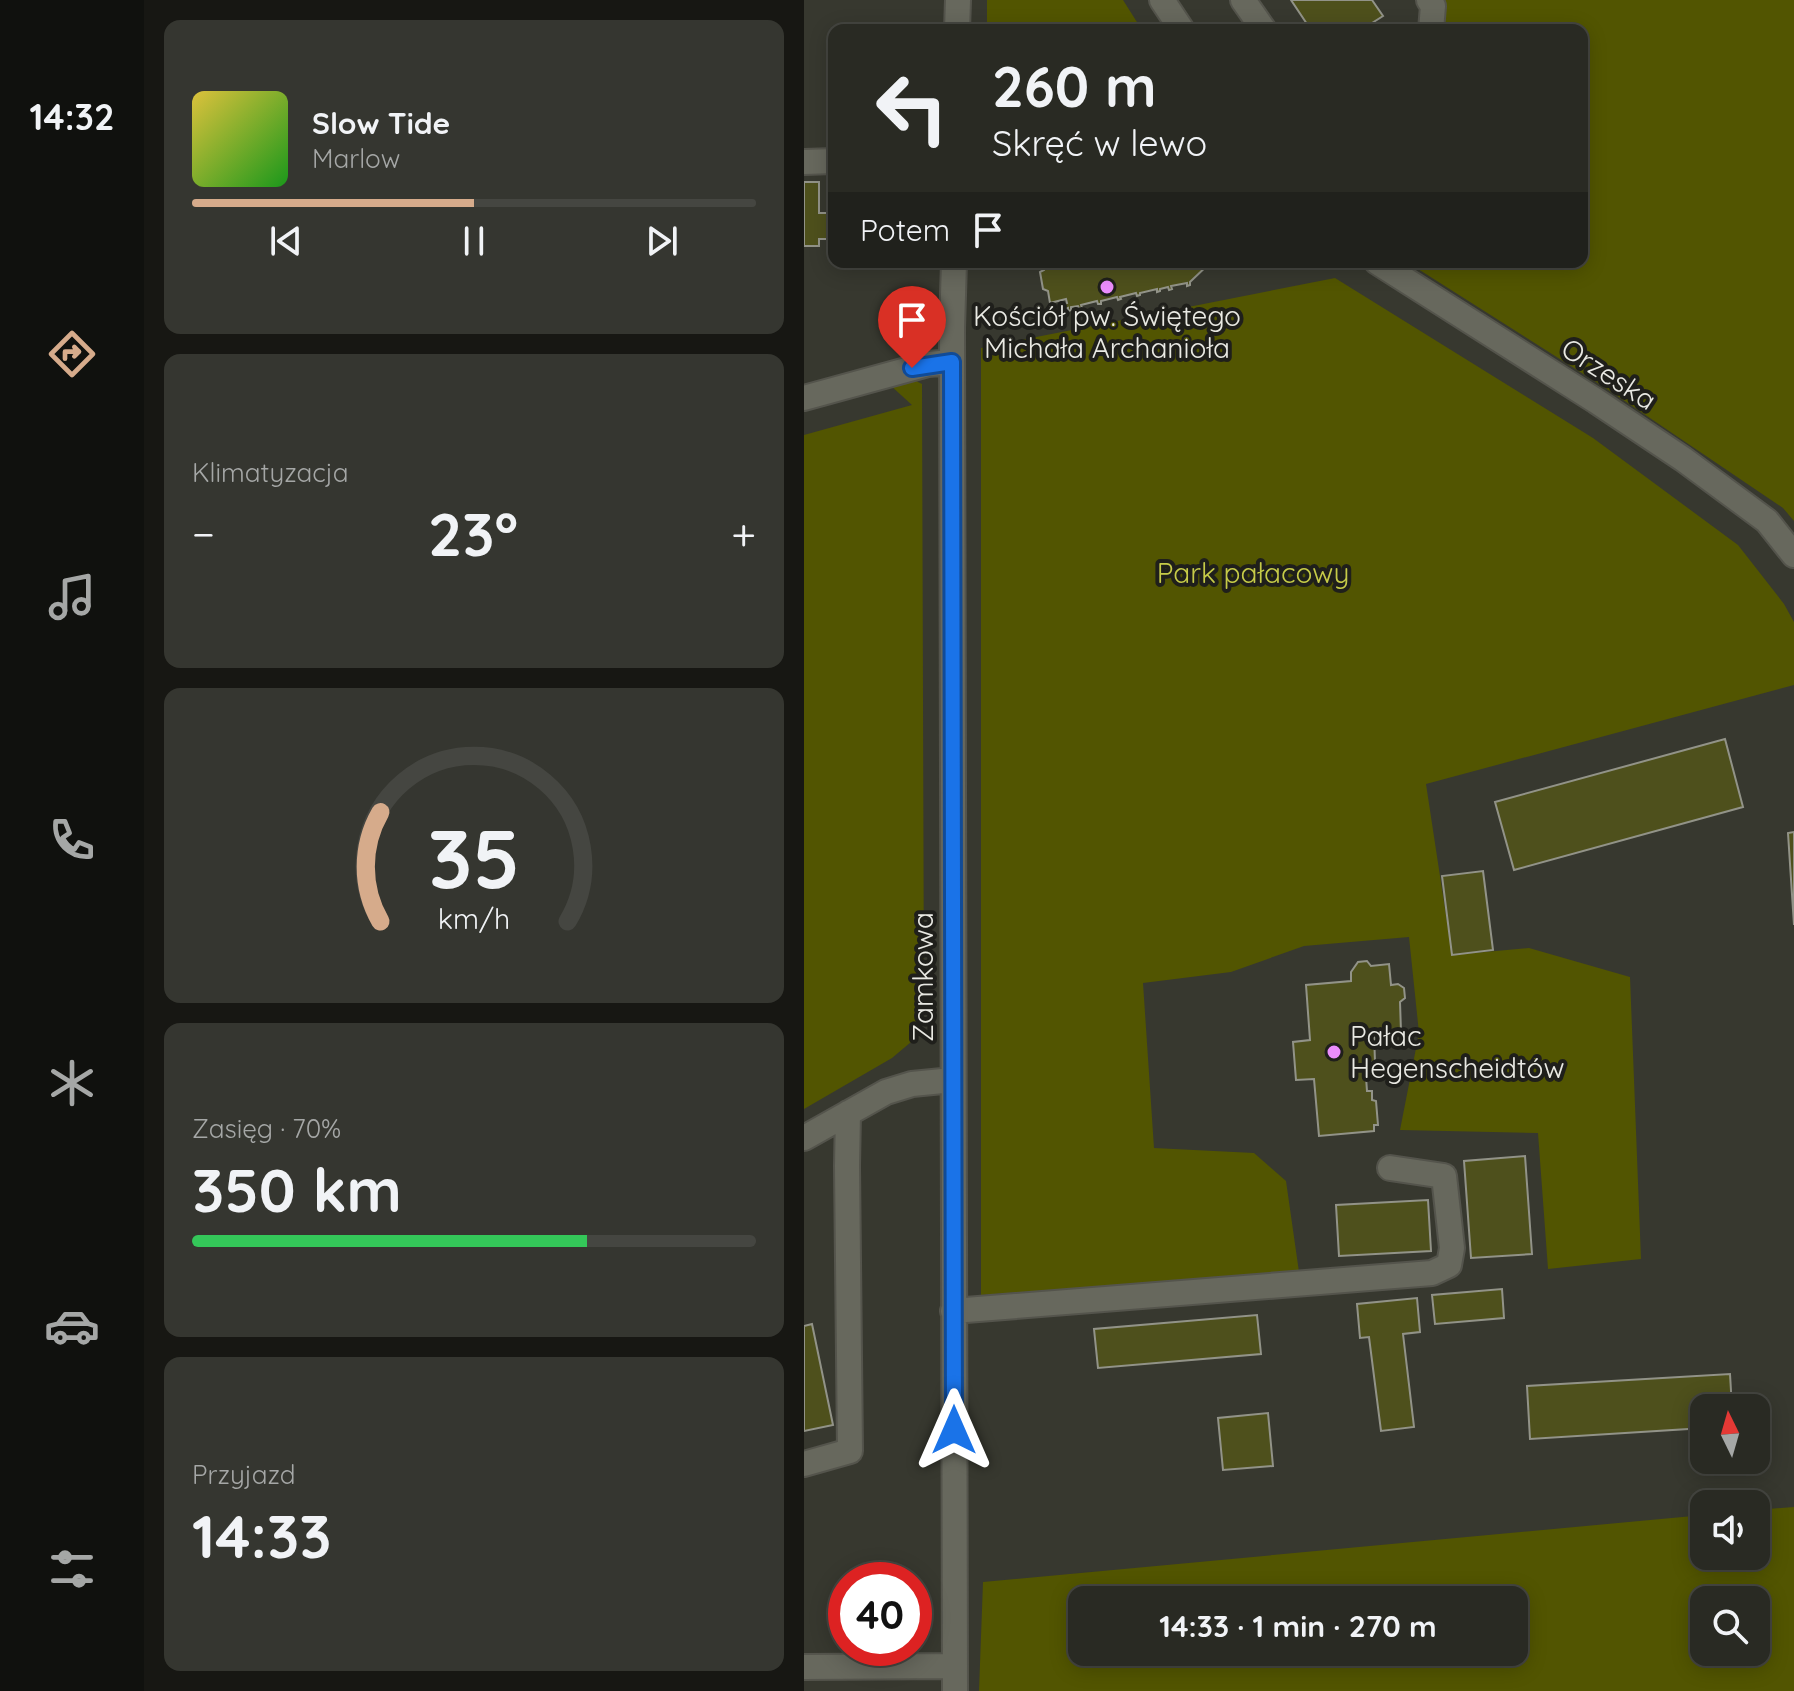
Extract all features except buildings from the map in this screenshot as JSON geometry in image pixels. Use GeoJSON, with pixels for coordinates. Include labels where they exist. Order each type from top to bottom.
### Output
{"type":"FeatureCollection","features":[{"type":"Feature","properties":{"kind":"street"},"geometry":{"type":"LineString","coordinates":[[957,24],[958,0]]}},
{"type":"Feature","properties":{"kind":"street"},"geometry":{"type":"LineString","coordinates":[[1162,0],[1178,24]]}},
{"type":"Feature","properties":{"kind":"street"},"geometry":{"type":"LineString","coordinates":[[1243,0],[1260,24]]}},
{"type":"Feature","properties":{"kind":"street"},"geometry":{"type":"LineString","coordinates":[[1429,0],[1433,6],[1432,24]]}},
{"type":"Feature","properties":{"kind":"street"},"geometry":{"type":"LineString","coordinates":[[804,162],[828,161]]}},
{"type":"Feature","properties":{"kind":"street","name":"Zamkowa"},"geometry":{"type":"LineString","coordinates":[[954,268],[955,1691]]}},
{"type":"Feature","properties":{"kind":"street","name":"Orzeska"},"geometry":{"type":"LineString","coordinates":[[1386,268],[1683,459],[1767,521],[1794,555]]}},
{"type":"Feature","properties":{"kind":"street"},"geometry":{"type":"LineString","coordinates":[[804,398],[928,364],[952,362]]}},
{"type":"Feature","properties":{"kind":"street"},"geometry":{"type":"LineString","coordinates":[[804,1138],[886,1092],[912,1084],[953,1080]]}},
{"type":"Feature","properties":{"kind":"street"},"geometry":{"type":"LineString","coordinates":[[804,1464],[850,1451],[848,1113]]}},
{"type":"Feature","properties":{"kind":"street"},"geometry":{"type":"LineString","coordinates":[[953,1311],[1432,1273],[1449,1265],[1452,1248],[1444,1176],[1390,1168]]}},
{"type":"Feature","properties":{"kind":"street"},"geometry":{"type":"LineString","coordinates":[[804,1667],[955,1666]]}},
{"type":"Feature","properties":{"kind":"green space"},"geometry":{"type":"Polygon","coordinates":[[[987,0],[1123,0],[1138,24],[987,24],[987,0]]]}},
{"type":"Feature","properties":{"kind":"green space"},"geometry":{"type":"Polygon","coordinates":[[[1444,0],[1794,0],[1794,521],[1783,508],[1607,389],[1416,268],[1588,268],[1588,24],[1445,24],[1444,0]]]}},
{"type":"Feature","properties":{"kind":"green space","name":"Park pałacowy"},"geometry":{"type":"Polygon","coordinates":[[[1335,278],[1593,438],[1738,545],[1784,604],[1794,622],[1794,685],[1426,784],[1452,955],[1529,948],[1630,977],[1641,1259],[1548,1269],[1538,1133],[1400,1130],[1419,1033],[1409,937],[1304,946],[1231,972],[1143,983],[1154,1148],[1254,1153],[1286,1181],[1299,1272],[981,1295],[981,348],[1335,278]]]}},
{"type":"Feature","properties":{"kind":"green space"},"geometry":{"type":"Polygon","coordinates":[[[914,380],[922,384],[924,1012],[917,1037],[892,1058],[804,1109],[804,435],[912,405],[890,385],[914,380]]]}},
{"type":"Feature","properties":{"kind":"green space"},"geometry":{"type":"Polygon","coordinates":[[[1794,1507],[1794,1691],[979,1691],[983,1582],[1690,1516],[1690,1570],[1770,1570],[1770,1509],[1794,1507]]]}},
{"type":"Feature","properties":{"kind":"place","name":"Kościół pw. Świętego Michała Archanioła"},"geometry":{"type":"Point","coordinates":[1107,287]}},
{"type":"Feature","properties":{"kind":"place","name":"Pałac Hegenscheidtów"},"geometry":{"type":"Point","coordinates":[1334,1052]}},
{"type":"Feature","properties":{"kind":"route"},"geometry":{"type":"LineString","coordinates":[[912,368],[952,362],[954,1430]]}}]}
